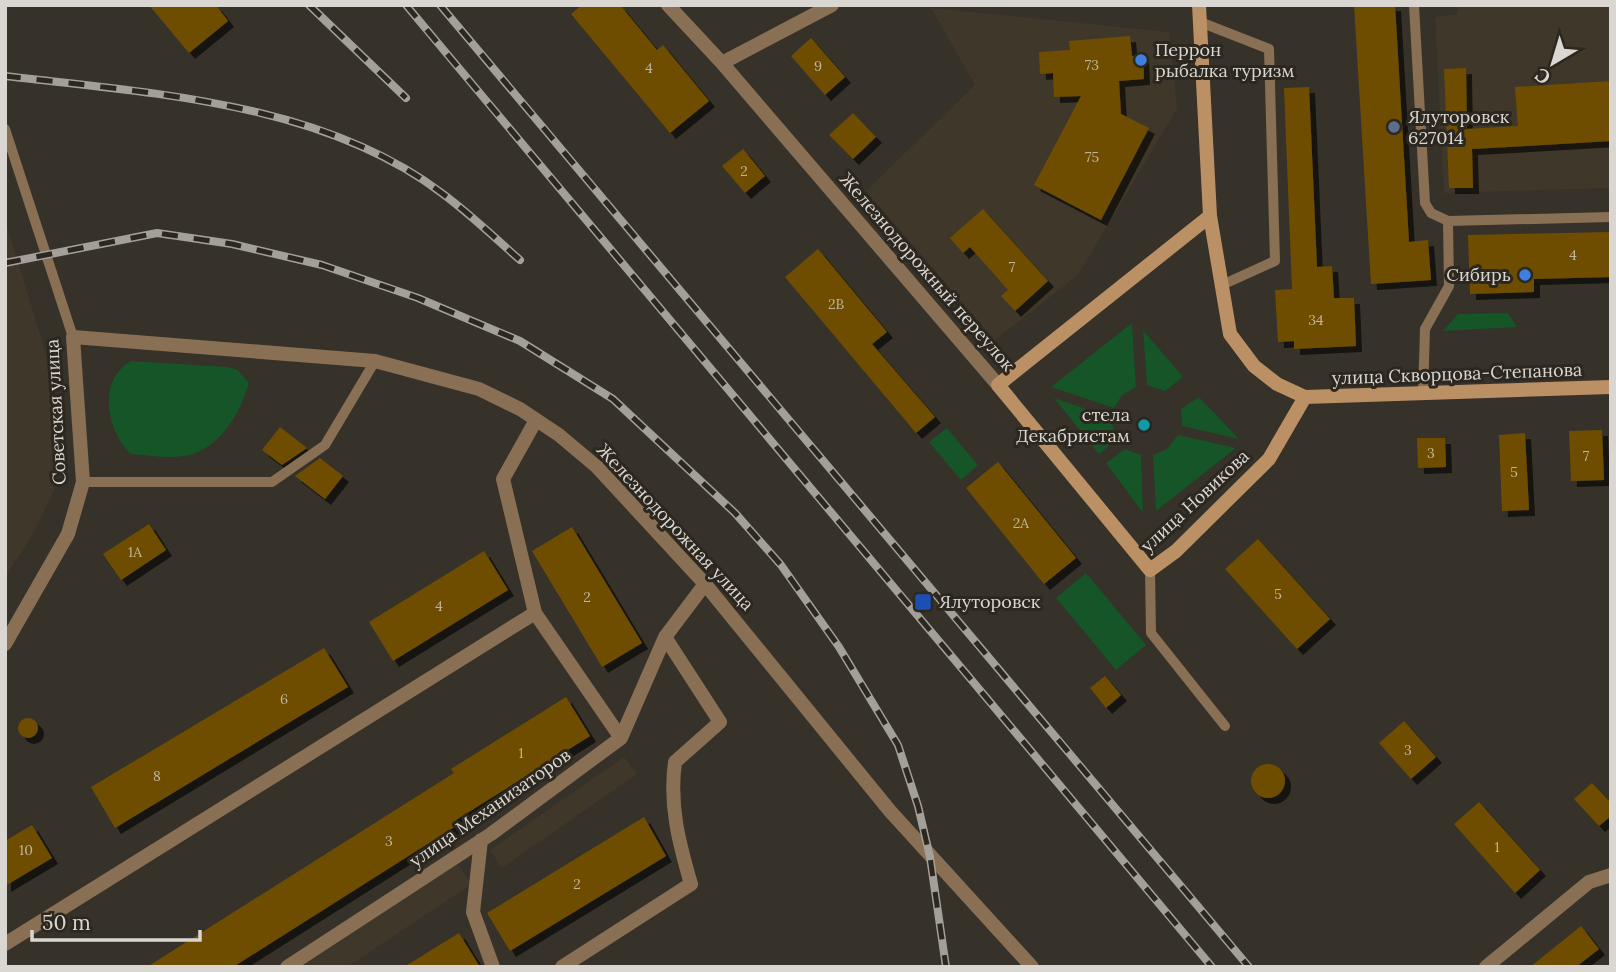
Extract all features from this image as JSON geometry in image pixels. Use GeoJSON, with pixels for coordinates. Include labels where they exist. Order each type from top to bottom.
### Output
{"type":"FeatureCollection","features":[{"type":"Feature","properties":{"kind":"main road"},"geometry":{"type":"LineString","coordinates":[[1199,5],[1210,216],[1230,334],[1254,366],[1277,384],[1305,397]]}},
{"type":"Feature","properties":{"kind":"main road"},"geometry":{"type":"LineString","coordinates":[[998,385],[1210,216]]}},
{"type":"Feature","properties":{"kind":"main road","name":"Железнодорожный переулок"},"geometry":{"type":"LineString","coordinates":[[998,385],[1150,570]]}},
{"type":"Feature","properties":{"kind":"main road","name":"улица Скворцова-Степанова"},"geometry":{"type":"LineString","coordinates":[[1305,397],[1611,387]]}},
{"type":"Feature","properties":{"kind":"main road","name":"улица Новикова"},"geometry":{"type":"LineString","coordinates":[[1150,570],[1176,551],[1269,459],[1305,397]]}},
{"type":"Feature","properties":{"kind":"street","name":"Железнодорожный переулок"},"geometry":{"type":"LineString","coordinates":[[668,5],[722,63],[998,385]]}},
{"type":"Feature","properties":{"kind":"street"},"geometry":{"type":"LineString","coordinates":[[722,63],[832,5]]}},
{"type":"Feature","properties":{"kind":"street","name":"Железнодорожная улица"},"geometry":{"type":"LineString","coordinates":[[73,337],[219,351],[375,361],[480,389],[536,420],[597,467],[705,584],[890,811],[1032,967]]}},
{"type":"Feature","properties":{"kind":"street","name":"Советская улица"},"geometry":{"type":"LineString","coordinates":[[5,644],[68,534],[83,482],[73,337]]}},
{"type":"Feature","properties":{"kind":"street"},"geometry":{"type":"LineString","coordinates":[[536,420],[503,479],[535,613],[621,738]]}},
{"type":"Feature","properties":{"kind":"street"},"geometry":{"type":"LineString","coordinates":[[621,738],[665,637],[705,584]]}},
{"type":"Feature","properties":{"kind":"street"},"geometry":{"type":"LineString","coordinates":[[5,944],[535,613]]}},
{"type":"Feature","properties":{"kind":"street"},"geometry":{"type":"LineString","coordinates":[[562,967],[691,884],[677,836],[672,787],[676,761],[720,722],[665,637]]}},
{"type":"Feature","properties":{"kind":"street","name":"улица Механизаторов"},"geometry":{"type":"LineString","coordinates":[[287,967],[481,840],[621,738]]}},
{"type":"Feature","properties":{"kind":"street"},"geometry":{"type":"LineString","coordinates":[[481,840],[473,912],[493,967]]}},
{"type":"Feature","properties":{"kind":"street"},"geometry":{"type":"LineString","coordinates":[[1486,967],[1589,882],[1611,875]]}},
{"type":"Feature","properties":{"kind":"lane"},"geometry":{"type":"LineString","coordinates":[[1414,5],[1425,203],[1431,213],[1448,220],[1611,217]]}},
{"type":"Feature","properties":{"kind":"lane"},"geometry":{"type":"LineString","coordinates":[[1199,22],[1269,49],[1275,261],[1222,285]]}},
{"type":"Feature","properties":{"kind":"lane","name":"Советская улица"},"geometry":{"type":"LineString","coordinates":[[5,129],[73,337]]}},
{"type":"Feature","properties":{"kind":"lane"},"geometry":{"type":"LineString","coordinates":[[1423,394],[1425,329],[1449,286],[1448,220]]}},
{"type":"Feature","properties":{"kind":"lane"},"geometry":{"type":"LineString","coordinates":[[83,482],[272,482],[325,444],[375,361]]}},
{"type":"Feature","properties":{"kind":"lane"},"geometry":{"type":"LineString","coordinates":[[1150,570],[1152,633],[1225,726]]}},
{"type":"Feature","properties":{"kind":"shaded area"},"geometry":{"type":"Polygon","coordinates":[[[1458,5],[1611,5],[1611,188],[1444,193],[1435,17],[1458,14],[1458,5]]]}},
{"type":"Feature","properties":{"kind":"shaded area"},"geometry":{"type":"Polygon","coordinates":[[[931,8],[1169,32],[1177,109],[1078,275],[995,340],[866,191],[975,85],[931,8]]]}},
{"type":"Feature","properties":{"kind":"shaded area"},"geometry":{"type":"Polygon","coordinates":[[[5,219],[47,358],[58,483],[32,536],[5,577],[5,219]]]}},
{"type":"Feature","properties":{"kind":"shaded area"},"geometry":{"type":"Polygon","coordinates":[[[624,757],[637,774],[502,868],[490,850],[624,757]]]}},
{"type":"Feature","properties":{"kind":"shaded area"},"geometry":{"type":"Polygon","coordinates":[[[457,863],[472,884],[347,967],[300,967],[457,863]]]}},
{"type":"Feature","properties":{"kind":"green space"},"geometry":{"type":"Polygon","coordinates":[[[1508,313],[1517,327],[1443,331],[1458,314],[1508,313]]]}},
{"type":"Feature","properties":{"kind":"green space"},"geometry":{"type":"Polygon","coordinates":[[[1132,323],[1136,387],[1122,395],[1114,408],[1051,387],[1132,323]]]}},
{"type":"Feature","properties":{"kind":"green space"},"geometry":{"type":"Polygon","coordinates":[[[1143,330],[1183,377],[1165,391],[1147,385],[1143,330]]]}},
{"type":"Feature","properties":{"kind":"green space"},"geometry":{"type":"Polygon","coordinates":[[[131,361],[228,367],[238,370],[249,383],[234,418],[207,447],[178,457],[130,454],[115,431],[109,392],[120,370],[131,361]]]}},
{"type":"Feature","properties":{"kind":"green space"},"geometry":{"type":"Polygon","coordinates":[[[1199,397],[1239,439],[1182,426],[1181,409],[1199,397]]]}},
{"type":"Feature","properties":{"kind":"green space"},"geometry":{"type":"Polygon","coordinates":[[[1054,398],[1110,417],[1117,439],[1099,454],[1054,398]]]}},
{"type":"Feature","properties":{"kind":"green space"},"geometry":{"type":"Polygon","coordinates":[[[947,428],[978,465],[961,480],[929,442],[947,428]]]}},
{"type":"Feature","properties":{"kind":"green space"},"geometry":{"type":"Polygon","coordinates":[[[1178,435],[1236,448],[1156,511],[1153,455],[1167,449],[1178,435]]]}},
{"type":"Feature","properties":{"kind":"green space"},"geometry":{"type":"Polygon","coordinates":[[[1125,449],[1141,455],[1143,513],[1106,463],[1125,449]]]}},
{"type":"Feature","properties":{"kind":"green space"},"geometry":{"type":"Polygon","coordinates":[[[1086,573],[1146,645],[1116,670],[1056,598],[1086,573]]]}},
{"type":"Feature","properties":{"kind":"building"},"geometry":{"type":"Polygon","coordinates":[[[149,5],[216,5],[228,21],[189,53],[149,5]]]}},
{"type":"Feature","properties":{"kind":"building"},"geometry":{"type":"Polygon","coordinates":[[[582,5],[620,5],[657,50],[663,45],[709,101],[670,133],[571,14],[582,5]]]}},
{"type":"Feature","properties":{"kind":"building"},"geometry":{"type":"Polygon","coordinates":[[[1354,5],[1395,5],[1409,242],[1428,240],[1431,280],[1371,284],[1354,5]]]}},
{"type":"Feature","properties":{"kind":"building"},"geometry":{"type":"Polygon","coordinates":[[[1130,36],[1132,56],[1143,55],[1144,79],[1119,81],[1121,114],[1149,128],[1101,220],[1034,185],[1081,96],[1054,97],[1053,73],[1040,74],[1039,52],[1070,50],[1069,41],[1130,36]]]}},
{"type":"Feature","properties":{"kind":"building"},"geometry":{"type":"Polygon","coordinates":[[[811,38],[845,77],[825,95],[791,56],[811,38]]]}},
{"type":"Feature","properties":{"kind":"building"},"geometry":{"type":"Polygon","coordinates":[[[1466,68],[1467,129],[1518,126],[1515,87],[1611,81],[1611,141],[1472,149],[1473,188],[1449,188],[1444,69],[1466,68]]]}},
{"type":"Feature","properties":{"kind":"building"},"geometry":{"type":"Polygon","coordinates":[[[1309,87],[1317,267],[1332,266],[1334,298],[1354,298],[1356,346],[1294,349],[1294,341],[1278,342],[1275,290],[1292,289],[1284,88],[1309,87]]]}},
{"type":"Feature","properties":{"kind":"building"},"geometry":{"type":"Polygon","coordinates":[[[853,113],[876,137],[853,159],[829,135],[853,113]]]}},
{"type":"Feature","properties":{"kind":"building"},"geometry":{"type":"Polygon","coordinates":[[[743,149],[765,176],[745,193],[722,166],[743,149]]]}},
{"type":"Feature","properties":{"kind":"building"},"geometry":{"type":"Polygon","coordinates":[[[983,209],[1048,281],[1015,311],[1001,296],[1008,290],[970,247],[963,253],[950,238],[983,209]]]}},
{"type":"Feature","properties":{"kind":"building"},"geometry":{"type":"Polygon","coordinates":[[[1611,232],[1611,277],[1534,279],[1534,292],[1470,294],[1468,235],[1611,232]]]}},
{"type":"Feature","properties":{"kind":"building"},"geometry":{"type":"Polygon","coordinates":[[[818,249],[887,332],[872,344],[935,417],[916,433],[785,277],[818,249]]]}},
{"type":"Feature","properties":{"kind":"building"},"geometry":{"type":"Polygon","coordinates":[[[280,427],[307,448],[282,465],[262,450],[280,427]]]}},
{"type":"Feature","properties":{"kind":"building"},"geometry":{"type":"Polygon","coordinates":[[[1602,430],[1604,480],[1571,481],[1569,431],[1602,430]]]}},
{"type":"Feature","properties":{"kind":"building"},"geometry":{"type":"Polygon","coordinates":[[[1525,433],[1529,510],[1502,511],[1499,435],[1525,433]]]}},
{"type":"Feature","properties":{"kind":"building"},"geometry":{"type":"Polygon","coordinates":[[[1417,438],[1445,438],[1446,467],[1418,468],[1417,438]]]}},
{"type":"Feature","properties":{"kind":"building"},"geometry":{"type":"Polygon","coordinates":[[[320,458],[343,476],[325,499],[295,476],[320,458]]]}},
{"type":"Feature","properties":{"kind":"building"},"geometry":{"type":"Polygon","coordinates":[[[998,462],[1076,558],[1044,584],[966,488],[998,462]]]}},
{"type":"Feature","properties":{"kind":"building"},"geometry":{"type":"Polygon","coordinates":[[[149,524],[166,550],[121,580],[103,554],[149,524]]]}},
{"type":"Feature","properties":{"kind":"building"},"geometry":{"type":"Polygon","coordinates":[[[572,527],[642,643],[602,667],[532,551],[572,527]]]}},
{"type":"Feature","properties":{"kind":"building"},"geometry":{"type":"Polygon","coordinates":[[[1258,539],[1330,619],[1297,649],[1225,569],[1258,539]]]}},
{"type":"Feature","properties":{"kind":"building"},"geometry":{"type":"Polygon","coordinates":[[[484,551],[508,590],[393,661],[369,622],[484,551]]]}},
{"type":"Feature","properties":{"kind":"building"},"geometry":{"type":"Polygon","coordinates":[[[324,648],[348,687],[115,828],[91,787],[324,648]]]}},
{"type":"Feature","properties":{"kind":"building"},"geometry":{"type":"Polygon","coordinates":[[[1105,676],[1121,695],[1106,708],[1090,688],[1105,676]]]}},
{"type":"Feature","properties":{"kind":"building"},"geometry":{"type":"Polygon","coordinates":[[[566,697],[590,736],[456,820],[459,824],[233,967],[147,967],[454,773],[451,769],[566,697]]]}},
{"type":"Feature","properties":{"kind":"building"},"geometry":{"type":"Polygon","coordinates":[[[28,718],[35,721],[38,728],[35,735],[28,738],[21,735],[18,728],[21,721],[28,718]]]}},
{"type":"Feature","properties":{"kind":"building"},"geometry":{"type":"Polygon","coordinates":[[[1404,721],[1436,757],[1411,779],[1379,743],[1404,721]]]}},
{"type":"Feature","properties":{"kind":"building"},"geometry":{"type":"Polygon","coordinates":[[[1268,764],[1280,769],[1285,781],[1280,793],[1268,798],[1256,793],[1251,781],[1256,769],[1268,764]]]}},
{"type":"Feature","properties":{"kind":"building"},"geometry":{"type":"Polygon","coordinates":[[[1592,783],[1611,803],[1611,816],[1599,826],[1574,799],[1592,783]]]}},
{"type":"Feature","properties":{"kind":"building"},"geometry":{"type":"Polygon","coordinates":[[[1479,802],[1540,870],[1515,893],[1454,824],[1479,802]]]}},
{"type":"Feature","properties":{"kind":"building"},"geometry":{"type":"Polygon","coordinates":[[[644,817],[666,856],[510,951],[487,913],[644,817]]]}},
{"type":"Feature","properties":{"kind":"building"},"geometry":{"type":"Polygon","coordinates":[[[32,825],[52,858],[5,886],[5,841],[32,825]]]}},
{"type":"Feature","properties":{"kind":"building"},"geometry":{"type":"Polygon","coordinates":[[[1581,926],[1599,949],[1576,967],[1530,967],[1581,926]]]}},
{"type":"Feature","properties":{"kind":"building"},"geometry":{"type":"Polygon","coordinates":[[[459,933],[480,967],[404,967],[459,933]]]}},
{"type":"Feature","properties":{"kind":"railway"},"geometry":{"type":"LineString","coordinates":[[309,5],[406,98]]}},
{"type":"Feature","properties":{"kind":"railway"},"geometry":{"type":"LineString","coordinates":[[406,5],[1212,967]]}},
{"type":"Feature","properties":{"kind":"railway"},"geometry":{"type":"LineString","coordinates":[[440,5],[1249,967]]}},
{"type":"Feature","properties":{"kind":"railway"},"geometry":{"type":"LineString","coordinates":[[5,76],[118,89],[233,107],[344,139],[395,163],[443,194],[520,260]]}},
{"type":"Feature","properties":{"kind":"railway"},"geometry":{"type":"LineString","coordinates":[[5,263],[157,233],[232,244],[322,265],[418,298],[520,341],[613,399],[735,513],[781,565],[839,647],[898,745],[918,806],[930,857],[946,967]]}},
{"type":"Feature","properties":{"kind":"place","name":"Перрон рыбалка туризм"},"geometry":{"type":"Point","coordinates":[1141,60]}},
{"type":"Feature","properties":{"kind":"place","name":"Ялуторовск 627014"},"geometry":{"type":"Point","coordinates":[1394,127]}},
{"type":"Feature","properties":{"kind":"place","name":"Сибирь"},"geometry":{"type":"Point","coordinates":[1525,275]}},
{"type":"Feature","properties":{"kind":"place","name":"стела Декабристам"},"geometry":{"type":"Point","coordinates":[1144,425]}},
{"type":"Feature","properties":{"kind":"place","name":"Ялуторовск"},"geometry":{"type":"Point","coordinates":[923,602]}}]}
